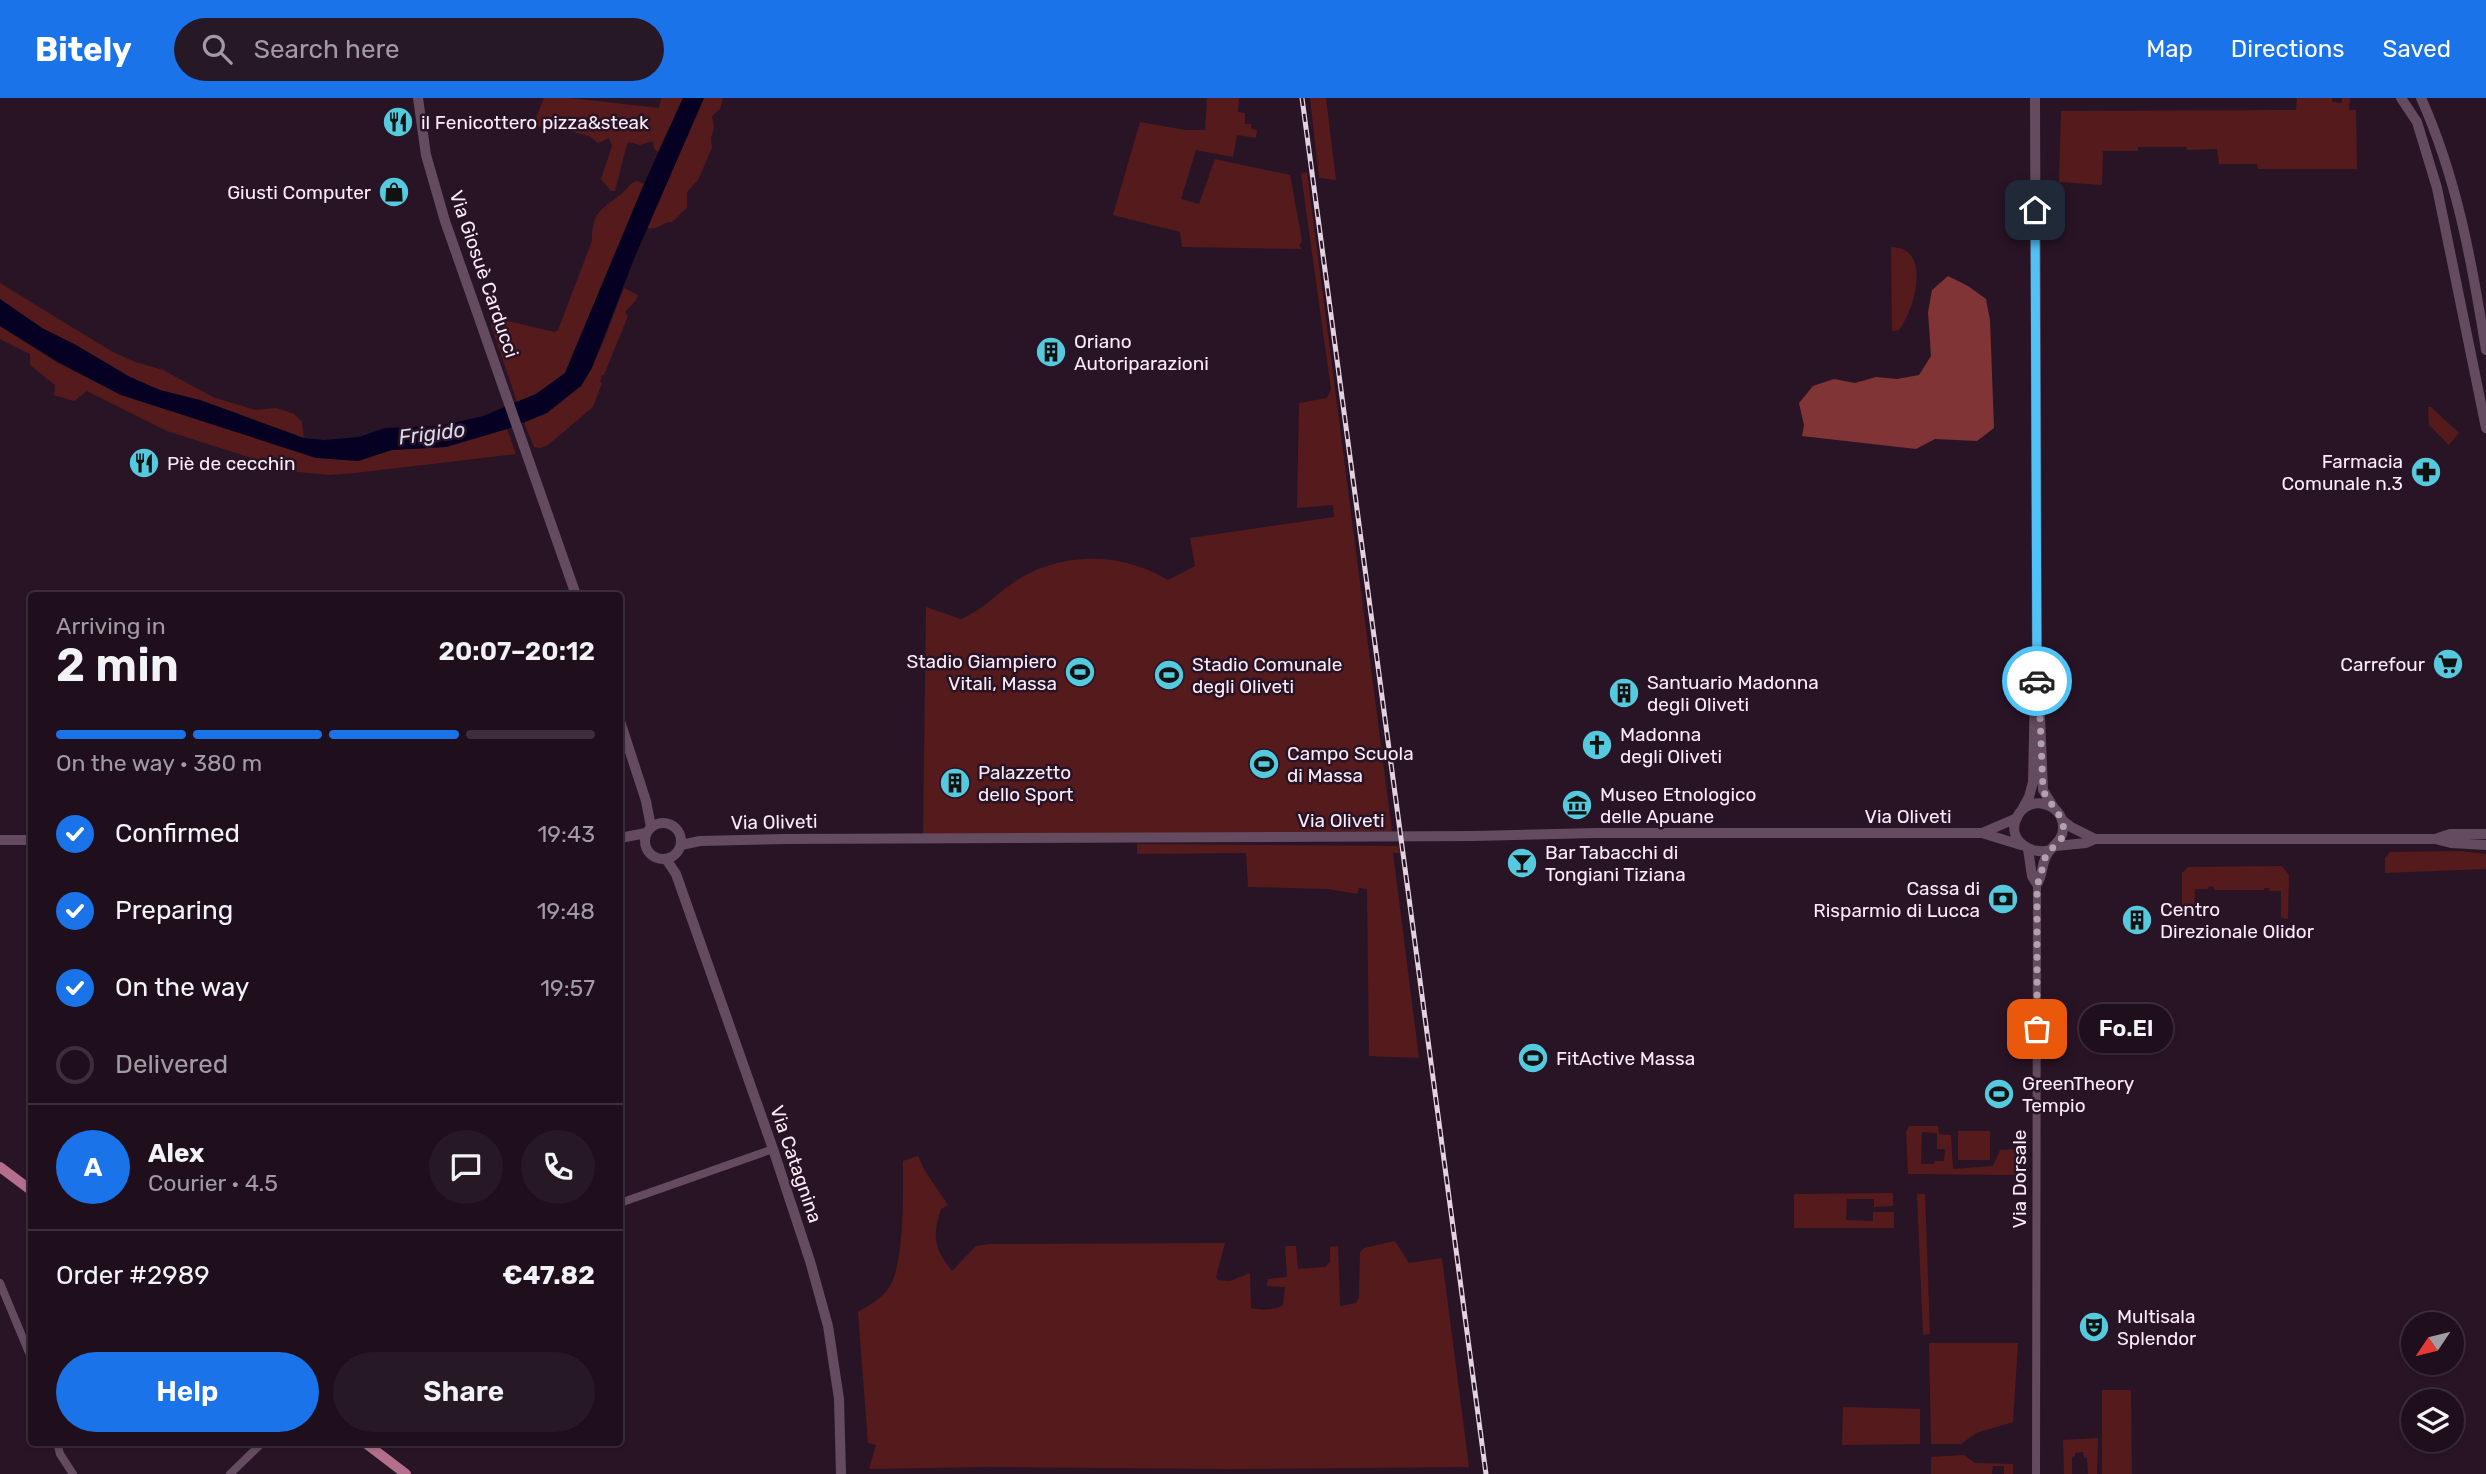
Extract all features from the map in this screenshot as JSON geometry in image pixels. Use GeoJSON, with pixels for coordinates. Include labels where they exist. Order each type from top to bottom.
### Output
{"type":"FeatureCollection","features":[{"type":"Feature","properties":{"kind":"main road","name":"Via Giosuè Carducci"},"geometry":{"type":"LineString","coordinates":[[418,98],[426,155],[441,209],[575,592]]}},
{"type":"Feature","properties":{"kind":"main road"},"geometry":{"type":"LineString","coordinates":[[2035,98],[2037,686],[2043,790],[2062,819],[2071,827],[2095,839],[2435,839],[2451,844],[2486,845]]}},
{"type":"Feature","properties":{"kind":"main road"},"geometry":{"type":"LineString","coordinates":[[2401,98],[2417,122]]}},
{"type":"Feature","properties":{"kind":"main road"},"geometry":{"type":"LineString","coordinates":[[2408,98],[2444,216],[2486,428]]}},
{"type":"Feature","properties":{"kind":"main road"},"geometry":{"type":"LineString","coordinates":[[2421,98],[2449,169],[2466,238],[2486,350]]}},
{"type":"Feature","properties":{"kind":"main road"},"geometry":{"type":"LineString","coordinates":[[2427,98],[2456,170],[2466,212],[2466,238]]}},
{"type":"Feature","properties":{"kind":"main road"},"geometry":{"type":"LineString","coordinates":[[2037,686],[2033,693],[2033,782],[2029,797],[2018,815],[2015,833],[2024,847],[2035,852],[2087,843],[2095,839]]}},
{"type":"Feature","properties":{"kind":"main road"},"geometry":{"type":"LineString","coordinates":[[623,730],[646,801],[649,830],[646,845]]}},
{"type":"Feature","properties":{"kind":"main road"},"geometry":{"type":"LineString","coordinates":[[623,838],[646,845],[654,856],[676,848],[674,826],[664,822],[646,801]]}},
{"type":"Feature","properties":{"kind":"main road"},"geometry":{"type":"LineString","coordinates":[[2018,815],[2026,807],[2040,803],[2054,808]]}},
{"type":"Feature","properties":{"kind":"main road","name":"Via Oliveti"},"geometry":{"type":"LineString","coordinates":[[1982,833],[2018,815]]}},
{"type":"Feature","properties":{"kind":"main road"},"geometry":{"type":"LineString","coordinates":[[2053,848],[2063,834],[2062,819]]}},
{"type":"Feature","properties":{"kind":"main road"},"geometry":{"type":"LineString","coordinates":[[623,838],[649,830],[664,822]]}},
{"type":"Feature","properties":{"kind":"main road","name":"Via Oliveti"},"geometry":{"type":"LineString","coordinates":[[676,848],[700,841],[1473,836],[1596,832],[1982,833],[2024,847]]}},
{"type":"Feature","properties":{"kind":"main road"},"geometry":{"type":"LineString","coordinates":[[2435,839],[2450,834],[2486,834]]}},
{"type":"Feature","properties":{"kind":"main road"},"geometry":{"type":"LineString","coordinates":[[0,840],[28,840]]}},
{"type":"Feature","properties":{"kind":"main road","name":"Via Dorsale"},"geometry":{"type":"LineString","coordinates":[[2024,847],[2037,884],[2042,877],[2044,860],[2053,848]]}},
{"type":"Feature","properties":{"kind":"main road","name":"Via Catagnina"},"geometry":{"type":"LineString","coordinates":[[676,848],[676,874],[773,1149],[810,1261],[831,1340],[839,1399],[841,1474]]}},
{"type":"Feature","properties":{"kind":"main road"},"geometry":{"type":"LineString","coordinates":[[0,1167],[28,1188]]}},
{"type":"Feature","properties":{"kind":"main road"},"geometry":{"type":"LineString","coordinates":[[369,1446],[407,1474]]}},
{"type":"Feature","properties":{"kind":"street","name":"Via Dorsale"},"geometry":{"type":"LineString","coordinates":[[2036,1474],[2037,884]]}},
{"type":"Feature","properties":{"kind":"street"},"geometry":{"type":"LineString","coordinates":[[623,1202],[773,1149]]}},
{"type":"Feature","properties":{"kind":"street"},"geometry":{"type":"LineString","coordinates":[[0,1283],[28,1350]]}},
{"type":"Feature","properties":{"kind":"street"},"geometry":{"type":"LineString","coordinates":[[58,1446],[73,1474]]}},
{"type":"Feature","properties":{"kind":"street"},"geometry":{"type":"LineString","coordinates":[[230,1474],[259,1446]]}},
{"type":"Feature","properties":{"kind":"shaded area"},"geometry":{"type":"Polygon","coordinates":[[[544,98],[570,98],[659,108],[661,98],[683,98],[658,152],[654,149],[653,141],[640,145],[629,142],[627,144],[615,191],[611,191],[601,179],[612,146],[609,138],[598,143],[589,136],[565,130],[551,122],[536,128],[533,125],[544,98]]]}},
{"type":"Feature","properties":{"kind":"shaded area"},"geometry":{"type":"Polygon","coordinates":[[[704,98],[723,98],[720,109],[712,116],[712,148],[698,180],[687,192],[687,208],[672,222],[647,228],[704,98]]]}},
{"type":"Feature","properties":{"kind":"shaded area"},"geometry":{"type":"Polygon","coordinates":[[[1207,98],[1239,98],[1238,112],[1245,113],[1245,124],[1251,124],[1251,129],[1257,130],[1256,138],[1237,135],[1233,157],[1196,150],[1181,199],[1199,204],[1215,159],[1290,175],[1302,240],[1299,246],[1302,249],[1182,247],[1180,232],[1113,215],[1140,122],[1185,130],[1205,130],[1207,98]]]}},
{"type":"Feature","properties":{"kind":"shaded area"},"geometry":{"type":"Polygon","coordinates":[[[1310,98],[1326,98],[1336,180],[1319,178],[1310,98]]]}},
{"type":"Feature","properties":{"kind":"shaded area"},"geometry":{"type":"Polygon","coordinates":[[[2297,98],[2332,98],[2332,102],[2342,103],[2342,98],[2350,98],[2349,110],[2356,110],[2357,169],[2258,169],[2257,164],[2219,164],[2217,149],[2138,147],[2138,151],[2103,151],[2102,185],[2059,182],[2061,111],[2296,110],[2297,98]]]}},
{"type":"Feature","properties":{"kind":"shaded area"},"geometry":{"type":"Polygon","coordinates":[[[1307,172],[1392,831],[923,835],[926,607],[961,619],[980,609],[1028,574],[1081,559],[1135,565],[1168,580],[1195,566],[1190,538],[1334,517],[1333,505],[1297,508],[1299,403],[1327,398],[1331,389],[1301,174],[1307,172]]]}},
{"type":"Feature","properties":{"kind":"shaded area"},"geometry":{"type":"Polygon","coordinates":[[[637,181],[644,184],[565,373],[536,394],[517,402],[491,325],[494,320],[500,319],[554,332],[558,330],[592,241],[598,213],[637,181]]]}},
{"type":"Feature","properties":{"kind":"shaded area"},"geometry":{"type":"Polygon","coordinates":[[[1891,247],[1904,250],[1912,257],[1916,268],[1910,309],[1899,330],[1892,331],[1891,247]]]}},
{"type":"Feature","properties":{"kind":"shaded area"},"geometry":{"type":"Polygon","coordinates":[[[1948,276],[1986,299],[1990,320],[1994,428],[1977,441],[1935,439],[1916,449],[1802,436],[1804,425],[1799,403],[1813,386],[1834,379],[1855,383],[1876,377],[1897,379],[1919,375],[1931,356],[1928,312],[1932,290],[1948,276]]]}},
{"type":"Feature","properties":{"kind":"shaded area"},"geometry":{"type":"Polygon","coordinates":[[[0,283],[111,351],[163,370],[213,397],[255,410],[276,408],[294,414],[302,422],[304,438],[200,400],[160,390],[130,377],[42,328],[0,299],[0,283]]]}},
{"type":"Feature","properties":{"kind":"shaded area"},"geometry":{"type":"Polygon","coordinates":[[[624,288],[638,295],[625,312],[628,316],[602,375],[602,383],[593,407],[548,445],[534,447],[524,423],[566,398],[580,384],[599,351],[624,288]]]}},
{"type":"Feature","properties":{"kind":"shaded area"},"geometry":{"type":"Polygon","coordinates":[[[0,326],[58,363],[121,395],[251,436],[358,461],[392,450],[446,447],[507,429],[516,454],[355,473],[329,475],[299,472],[167,431],[87,391],[74,401],[54,395],[55,385],[30,365],[30,354],[0,339],[0,326]]]}},
{"type":"Feature","properties":{"kind":"shaded area"},"geometry":{"type":"Polygon","coordinates":[[[2428,407],[2459,433],[2449,445],[2429,425],[2428,407]]]}},
{"type":"Feature","properties":{"kind":"shaded area"},"geometry":{"type":"Polygon","coordinates":[[[1137,844],[1399,846],[1400,853],[1393,853],[1419,1058],[1369,1056],[1367,889],[1359,888],[1357,894],[1328,889],[1248,887],[1246,853],[1137,854],[1137,844]]]}},
{"type":"Feature","properties":{"kind":"shaded area"},"geometry":{"type":"Polygon","coordinates":[[[2460,851],[2486,854],[2486,869],[2385,873],[2385,858],[2390,852],[2460,851]]]}},
{"type":"Feature","properties":{"kind":"shaded area"},"geometry":{"type":"Polygon","coordinates":[[[2282,866],[2289,875],[2288,919],[2281,918],[2281,891],[2270,891],[2269,888],[2214,890],[2214,887],[2209,886],[2208,889],[2195,889],[2194,909],[2182,909],[2182,873],[2188,867],[2282,866]]]}},
{"type":"Feature","properties":{"kind":"shaded area"},"geometry":{"type":"Polygon","coordinates":[[[1909,1126],[1938,1126],[1939,1134],[1951,1135],[1953,1169],[1993,1166],[2000,1150],[2018,1149],[2018,1175],[1908,1174],[1906,1132],[1909,1126]],[[1922,1132],[1921,1164],[1944,1161],[1945,1149],[1937,1149],[1937,1133],[1922,1132]]]}},
{"type":"Feature","properties":{"kind":"shaded area"},"geometry":{"type":"Polygon","coordinates":[[[1958,1131],[1990,1131],[1990,1160],[1958,1160],[1958,1131]]]}},
{"type":"Feature","properties":{"kind":"shaded area"},"geometry":{"type":"Polygon","coordinates":[[[918,1156],[948,1205],[941,1209],[936,1227],[936,1242],[941,1256],[952,1271],[976,1246],[989,1244],[1225,1243],[1216,1277],[1218,1280],[1230,1281],[1250,1273],[1251,1308],[1268,1310],[1283,1305],[1285,1287],[1267,1286],[1268,1279],[1287,1277],[1285,1246],[1296,1246],[1298,1269],[1325,1267],[1330,1262],[1330,1247],[1338,1246],[1340,1306],[1356,1303],[1359,1297],[1360,1252],[1364,1248],[1395,1241],[1409,1263],[1442,1258],[1469,1467],[869,1469],[876,1445],[868,1443],[858,1312],[882,1296],[894,1278],[902,1228],[903,1161],[918,1156]]]}},
{"type":"Feature","properties":{"kind":"shaded area"},"geometry":{"type":"Polygon","coordinates":[[[1893,1193],[1893,1206],[1874,1207],[1874,1199],[1847,1199],[1846,1220],[1873,1221],[1873,1212],[1894,1212],[1894,1228],[1794,1228],[1794,1194],[1893,1193]]]}},
{"type":"Feature","properties":{"kind":"shaded area"},"geometry":{"type":"Polygon","coordinates":[[[1917,1194],[1925,1194],[1930,1334],[1923,1335],[1917,1194]]]}},
{"type":"Feature","properties":{"kind":"shaded area"},"geometry":{"type":"Polygon","coordinates":[[[1929,1343],[2018,1343],[2013,1422],[1976,1433],[1961,1444],[1931,1444],[1929,1343]]]}},
{"type":"Feature","properties":{"kind":"shaded area"},"geometry":{"type":"Polygon","coordinates":[[[2102,1390],[2131,1390],[2132,1474],[2102,1474],[2102,1390]]]}},
{"type":"Feature","properties":{"kind":"shaded area"},"geometry":{"type":"Polygon","coordinates":[[[1843,1407],[1920,1409],[1920,1444],[1842,1445],[1843,1407]]]}},
{"type":"Feature","properties":{"kind":"shaded area"},"geometry":{"type":"Polygon","coordinates":[[[2098,1438],[2097,1474],[2088,1474],[2087,1458],[2083,1452],[2075,1453],[2072,1457],[2072,1474],[2064,1474],[2063,1440],[2098,1438]]]}},
{"type":"Feature","properties":{"kind":"shaded area"},"geometry":{"type":"Polygon","coordinates":[[[1964,1455],[1975,1463],[2013,1464],[2013,1474],[2004,1474],[2004,1466],[1993,1466],[1992,1474],[1931,1474],[1931,1457],[1964,1455]]]}},
{"type":"Feature","properties":{"kind":"water","name":"Frigido"},"geometry":{"type":"Polygon","coordinates":[[[683,98],[704,98],[634,259],[592,368],[581,386],[547,413],[507,429],[446,447],[392,450],[358,461],[316,458],[121,395],[58,362],[0,326],[0,299],[42,328],[130,377],[160,390],[200,400],[304,438],[324,440],[359,437],[385,428],[439,426],[483,416],[536,394],[565,373],[683,98]]]}},
{"type":"Feature","properties":{"kind":"railway"},"geometry":{"type":"LineString","coordinates":[[1302,98],[1486,1474]]}},
{"type":"Feature","properties":{"kind":"way so far"},"geometry":{"type":"LineString","coordinates":[[2037,681],[2043,790],[2062,820],[2063,834],[2044,860],[2042,877],[2037,884],[2037,1029]]}},
{"type":"Feature","properties":{"kind":"place","name":"il Fenicottero pizza&steak"},"geometry":{"type":"Point","coordinates":[398,122]}},
{"type":"Feature","properties":{"kind":"place","name":"Giusti Computer"},"geometry":{"type":"Point","coordinates":[394,192]}},
{"type":"Feature","properties":{"kind":"place","name":"Oriano Autoriparazioni"},"geometry":{"type":"Point","coordinates":[1051,352]}},
{"type":"Feature","properties":{"kind":"place","name":"Piè de cecchin"},"geometry":{"type":"Point","coordinates":[144,463]}},
{"type":"Feature","properties":{"kind":"place","name":"Farmacia Comunale n.3"},"geometry":{"type":"Point","coordinates":[2426,472]}},
{"type":"Feature","properties":{"kind":"place","name":"Carrefour"},"geometry":{"type":"Point","coordinates":[2448,664]}},
{"type":"Feature","properties":{"kind":"place","name":"Stadio Giampiero Vitali, Massa"},"geometry":{"type":"Point","coordinates":[1080,672]}},
{"type":"Feature","properties":{"kind":"place","name":"Stadio Comunale degli Oliveti"},"geometry":{"type":"Point","coordinates":[1169,675]}},
{"type":"Feature","properties":{"kind":"place","name":"Santuario Madonna degli Oliveti"},"geometry":{"type":"Point","coordinates":[1624,693]}},
{"type":"Feature","properties":{"kind":"place","name":"Madonna degli Oliveti"},"geometry":{"type":"Point","coordinates":[1597,745]}},
{"type":"Feature","properties":{"kind":"place","name":"Campo Scuola di Massa"},"geometry":{"type":"Point","coordinates":[1264,764]}},
{"type":"Feature","properties":{"kind":"place","name":"Palazzetto dello Sport"},"geometry":{"type":"Point","coordinates":[955,783]}},
{"type":"Feature","properties":{"kind":"place","name":"Museo Etnologico delle Apuane"},"geometry":{"type":"Point","coordinates":[1577,805]}},
{"type":"Feature","properties":{"kind":"place","name":"Bar Tabacchi di Tongiani Tiziana"},"geometry":{"type":"Point","coordinates":[1522,863]}},
{"type":"Feature","properties":{"kind":"place","name":"Cassa di Risparmio di Lucca"},"geometry":{"type":"Point","coordinates":[2003,899]}},
{"type":"Feature","properties":{"kind":"place","name":"Centro Direzionale Olidor"},"geometry":{"type":"Point","coordinates":[2137,920]}},
{"type":"Feature","properties":{"kind":"place","name":"Fo.El"},"geometry":{"type":"Point","coordinates":[2037,1029]}},
{"type":"Feature","properties":{"kind":"place","name":"FitActive Massa"},"geometry":{"type":"Point","coordinates":[1533,1058]}},
{"type":"Feature","properties":{"kind":"place","name":"GreenTheory Tempio"},"geometry":{"type":"Point","coordinates":[1999,1094]}},
{"type":"Feature","properties":{"kind":"place","name":"Multisala Splendor"},"geometry":{"type":"Point","coordinates":[2094,1327]}},
{"type":"Feature","properties":{"kind":"route"},"geometry":{"type":"LineString","coordinates":[[2035,210],[2037,681]]}}]}
